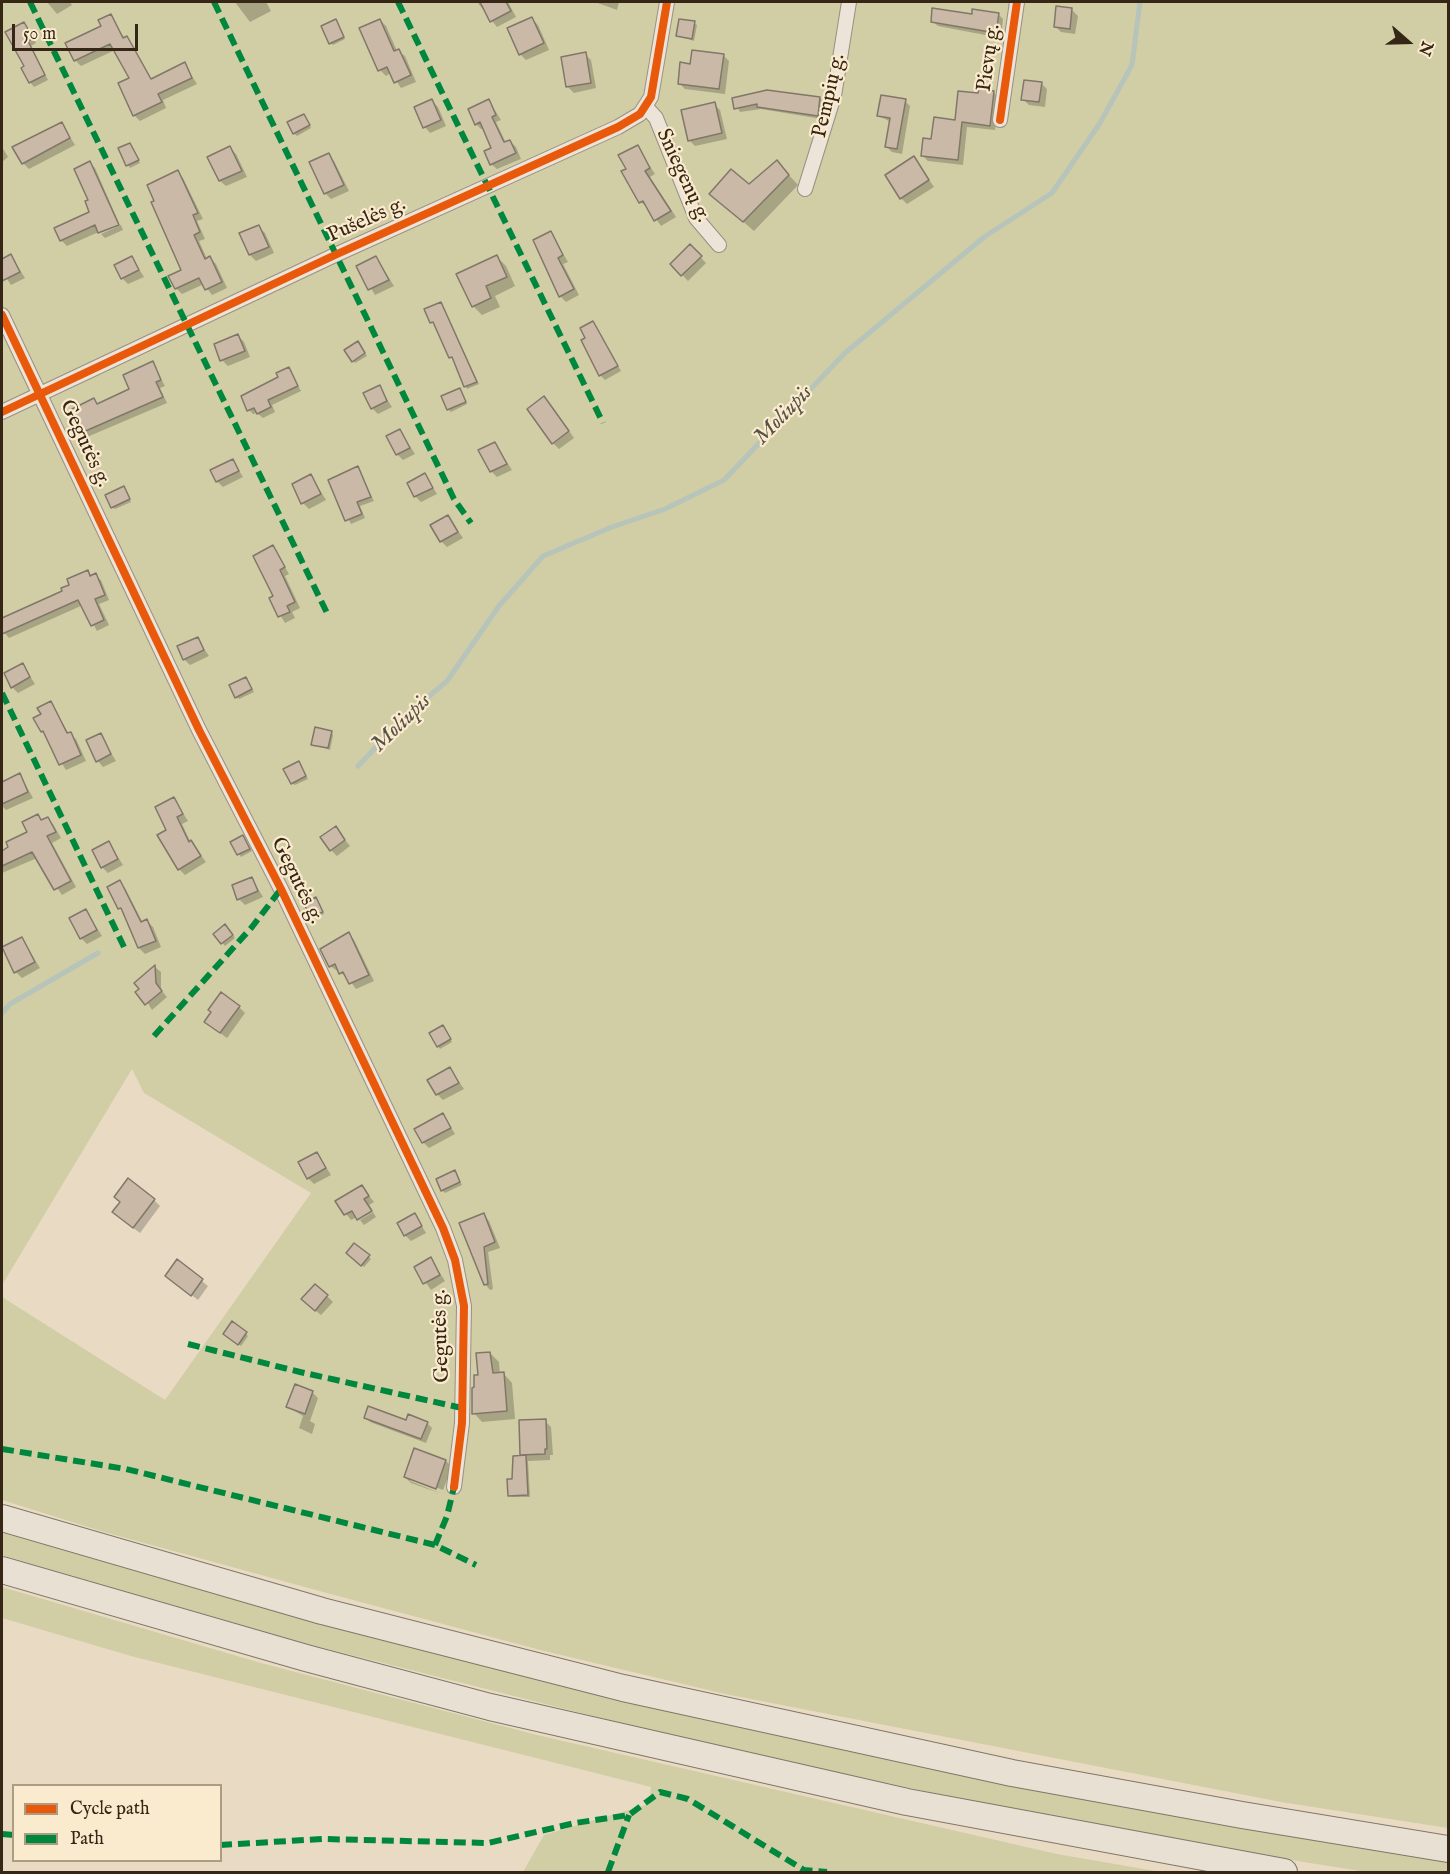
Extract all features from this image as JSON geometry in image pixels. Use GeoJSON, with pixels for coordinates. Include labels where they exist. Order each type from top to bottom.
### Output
{"type":"FeatureCollection","features":[{"type":"Feature","properties":{"kind":"highway"},"geometry":{"type":"LineString","coordinates":[[2,1518],[322,1611],[623,1688],[1012,1773],[1440,1847]]}},
{"type":"Feature","properties":{"kind":"highway"},"geometry":{"type":"LineString","coordinates":[[2,1570],[318,1661],[560,1724],[907,1802],[1284,1872]]}},
{"type":"Feature","properties":{"kind":"street"},"geometry":{"type":"LineString","coordinates":[[646,107],[654,81],[667,2]]}},
{"type":"Feature","properties":{"kind":"street","name":"Pempių g."},"geometry":{"type":"LineString","coordinates":[[806,189],[834,96],[849,2]]}},
{"type":"Feature","properties":{"kind":"street","name":"Pievų g."},"geometry":{"type":"LineString","coordinates":[[1000,120],[1017,2]]}},
{"type":"Feature","properties":{"kind":"street","name":"Sniegenų g."},"geometry":{"type":"LineString","coordinates":[[646,107],[656,118],[696,218],[719,245]]}},
{"type":"Feature","properties":{"kind":"street","name":"Pušelės g."},"geometry":{"type":"LineString","coordinates":[[2,412],[618,127],[640,114],[646,107]]}},
{"type":"Feature","properties":{"kind":"street","name":"Gegutės g."},"geometry":{"type":"LineString","coordinates":[[2,315],[199,730],[296,921],[451,1249],[464,1306],[462,1423],[454,1486]]}},
{"type":"Feature","properties":{"kind":"shaded area"},"geometry":{"type":"Polygon","coordinates":[[[2,2],[1448,2],[1448,1828],[1281,1802],[725,1694],[540,1650],[323,1592],[104,1532],[2,1500],[2,1297],[165,1400],[311,1193],[144,1093],[132,1069],[2,1285],[2,2]]]}},
{"type":"Feature","properties":{"kind":"shaded area"},"geometry":{"type":"Polygon","coordinates":[[[2,1529],[208,1591],[1448,1859],[1448,1872],[1366,1872],[1192,1844],[1060,1820],[700,1743],[300,1642],[2,1555],[2,1529]]]}},
{"type":"Feature","properties":{"kind":"shaded area"},"geometry":{"type":"Polygon","coordinates":[[[2,1587],[261,1663],[537,1735],[1057,1854],[1161,1872],[523,1872],[544,1835],[649,1804],[651,1787],[131,1656],[2,1618],[2,1587]]]}},
{"type":"Feature","properties":{"kind":"building"},"geometry":{"type":"Polygon","coordinates":[[[480,2],[506,2],[511,11],[490,22],[480,2]]]}},
{"type":"Feature","properties":{"kind":"building"},"geometry":{"type":"Polygon","coordinates":[[[1056,6],[1072,8],[1070,29],[1054,27],[1056,6]]]}},
{"type":"Feature","properties":{"kind":"building"},"geometry":{"type":"Polygon","coordinates":[[[932,8],[972,14],[972,9],[999,13],[996,33],[931,22],[932,8]]]}},
{"type":"Feature","properties":{"kind":"building"},"geometry":{"type":"Polygon","coordinates":[[[111,14],[123,38],[127,36],[151,79],[185,62],[192,78],[158,94],[162,102],[133,116],[118,83],[129,78],[110,44],[74,61],[65,43],[101,26],[98,20],[111,14]]]}},
{"type":"Feature","properties":{"kind":"building"},"geometry":{"type":"Polygon","coordinates":[[[532,17],[544,43],[519,55],[507,28],[532,17]]]}},
{"type":"Feature","properties":{"kind":"building"},"geometry":{"type":"Polygon","coordinates":[[[336,19],[344,37],[329,44],[321,26],[336,19]]]}},
{"type":"Feature","properties":{"kind":"building"},"geometry":{"type":"Polygon","coordinates":[[[380,19],[394,51],[399,49],[411,75],[394,83],[387,67],[378,71],[359,28],[380,19]]]}},
{"type":"Feature","properties":{"kind":"building"},"geometry":{"type":"Polygon","coordinates":[[[679,19],[695,21],[692,39],[676,36],[679,19]]]}},
{"type":"Feature","properties":{"kind":"building"},"geometry":{"type":"Polygon","coordinates":[[[24,22],[33,38],[28,41],[45,75],[29,83],[21,68],[24,66],[5,32],[24,22]]]}},
{"type":"Feature","properties":{"kind":"building"},"geometry":{"type":"Polygon","coordinates":[[[692,50],[724,54],[719,89],[678,84],[680,62],[690,64],[692,50]]]}},
{"type":"Feature","properties":{"kind":"building"},"geometry":{"type":"Polygon","coordinates":[[[586,52],[591,83],[566,87],[561,57],[586,52]]]}},
{"type":"Feature","properties":{"kind":"building"},"geometry":{"type":"Polygon","coordinates":[[[1024,80],[1042,82],[1039,102],[1021,100],[1024,80]]]}},
{"type":"Feature","properties":{"kind":"building"},"geometry":{"type":"Polygon","coordinates":[[[979,89],[994,91],[990,126],[962,122],[958,160],[921,156],[923,138],[931,139],[934,117],[955,120],[958,91],[978,93],[979,89]]]}},
{"type":"Feature","properties":{"kind":"building"},"geometry":{"type":"Polygon","coordinates":[[[767,90],[820,97],[818,116],[757,107],[757,104],[734,109],[732,98],[767,90]]]}},
{"type":"Feature","properties":{"kind":"building"},"geometry":{"type":"Polygon","coordinates":[[[881,95],[906,99],[897,149],[885,147],[890,118],[877,116],[881,95]]]}},
{"type":"Feature","properties":{"kind":"building"},"geometry":{"type":"Polygon","coordinates":[[[432,99],[441,120],[423,128],[414,107],[432,99]]]}},
{"type":"Feature","properties":{"kind":"building"},"geometry":{"type":"Polygon","coordinates":[[[489,99],[496,115],[492,117],[504,142],[510,140],[516,153],[490,165],[484,151],[491,148],[480,122],[475,125],[468,109],[489,99]]]}},
{"type":"Feature","properties":{"kind":"building"},"geometry":{"type":"Polygon","coordinates":[[[715,102],[722,133],[688,141],[681,110],[715,102]]]}},
{"type":"Feature","properties":{"kind":"building"},"geometry":{"type":"Polygon","coordinates":[[[304,114],[310,125],[293,134],[287,122],[304,114]]]}},
{"type":"Feature","properties":{"kind":"building"},"geometry":{"type":"Polygon","coordinates":[[[62,122],[70,138],[22,164],[12,147],[62,122]]]}},
{"type":"Feature","properties":{"kind":"building"},"geometry":{"type":"Polygon","coordinates":[[[130,143],[139,160],[126,166],[118,148],[130,143]]]}},
{"type":"Feature","properties":{"kind":"building"},"geometry":{"type":"Polygon","coordinates":[[[638,145],[650,168],[645,171],[671,211],[654,221],[643,201],[639,203],[621,171],[626,169],[618,155],[638,145]]]}},
{"type":"Feature","properties":{"kind":"building"},"geometry":{"type":"Polygon","coordinates":[[[230,146],[242,171],[219,181],[207,157],[230,146]]]}},
{"type":"Feature","properties":{"kind":"building"},"geometry":{"type":"Polygon","coordinates":[[[329,153],[344,185],[324,194],[309,162],[329,153]]]}},
{"type":"Feature","properties":{"kind":"building"},"geometry":{"type":"Polygon","coordinates":[[[914,156],[929,180],[900,199],[885,175],[914,156]]]}},
{"type":"Feature","properties":{"kind":"building"},"geometry":{"type":"Polygon","coordinates":[[[777,160],[789,175],[743,222],[709,194],[731,169],[749,184],[777,160]]]}},
{"type":"Feature","properties":{"kind":"building"},"geometry":{"type":"Polygon","coordinates":[[[90,161],[119,225],[98,233],[95,225],[60,241],[54,228],[89,212],[85,201],[88,200],[74,169],[90,161]]]}},
{"type":"Feature","properties":{"kind":"building"},"geometry":{"type":"Polygon","coordinates":[[[178,170],[198,213],[193,215],[200,232],[194,235],[205,259],[210,256],[222,282],[205,290],[199,278],[175,289],[168,276],[181,270],[151,202],[154,201],[147,185],[178,170]]]}},
{"type":"Feature","properties":{"kind":"building"},"geometry":{"type":"Polygon","coordinates":[[[259,225],[269,247],[249,255],[239,233],[259,225]]]}},
{"type":"Feature","properties":{"kind":"building"},"geometry":{"type":"Polygon","coordinates":[[[551,231],[563,255],[558,258],[574,289],[559,297],[533,240],[551,231]]]}},
{"type":"Feature","properties":{"kind":"building"},"geometry":{"type":"Polygon","coordinates":[[[690,244],[702,256],[681,276],[670,264],[690,244]]]}},
{"type":"Feature","properties":{"kind":"building"},"geometry":{"type":"Polygon","coordinates":[[[11,254],[20,272],[2,281],[2,259],[11,254]]]}},
{"type":"Feature","properties":{"kind":"building"},"geometry":{"type":"Polygon","coordinates":[[[497,255],[507,277],[486,286],[491,298],[472,307],[456,274],[497,255]]]}},
{"type":"Feature","properties":{"kind":"building"},"geometry":{"type":"Polygon","coordinates":[[[132,256],[139,270],[121,279],[114,265],[132,256]]]}},
{"type":"Feature","properties":{"kind":"building"},"geometry":{"type":"Polygon","coordinates":[[[376,256],[389,280],[368,290],[356,266],[376,256]]]}},
{"type":"Feature","properties":{"kind":"building"},"geometry":{"type":"Polygon","coordinates":[[[441,302],[477,382],[464,387],[452,357],[449,358],[433,322],[430,323],[424,309],[441,302]]]}},
{"type":"Feature","properties":{"kind":"building"},"geometry":{"type":"Polygon","coordinates":[[[593,321],[618,366],[599,376],[581,340],[585,338],[580,328],[593,321]]]}},
{"type":"Feature","properties":{"kind":"building"},"geometry":{"type":"Polygon","coordinates":[[[238,334],[245,351],[220,361],[214,344],[238,334]]]}},
{"type":"Feature","properties":{"kind":"building"},"geometry":{"type":"Polygon","coordinates":[[[358,341],[365,353],[352,362],[344,350],[358,341]]]}},
{"type":"Feature","properties":{"kind":"building"},"geometry":{"type":"Polygon","coordinates":[[[153,361],[161,380],[156,382],[163,397],[81,433],[70,410],[94,398],[97,404],[129,389],[123,375],[153,361]]]}},
{"type":"Feature","properties":{"kind":"building"},"geometry":{"type":"Polygon","coordinates":[[[289,367],[298,386],[268,400],[271,407],[257,414],[254,408],[247,411],[241,396],[278,377],[276,373],[289,367]]]}},
{"type":"Feature","properties":{"kind":"building"},"geometry":{"type":"Polygon","coordinates":[[[380,385],[387,401],[371,409],[363,393],[380,385]]]}},
{"type":"Feature","properties":{"kind":"building"},"geometry":{"type":"Polygon","coordinates":[[[460,388],[466,402],[447,410],[441,396],[460,388]]]}},
{"type":"Feature","properties":{"kind":"building"},"geometry":{"type":"Polygon","coordinates":[[[544,396],[569,431],[552,444],[527,409],[544,396]]]}},
{"type":"Feature","properties":{"kind":"building"},"geometry":{"type":"Polygon","coordinates":[[[400,429],[410,448],[396,455],[386,436],[400,429]]]}},
{"type":"Feature","properties":{"kind":"building"},"geometry":{"type":"Polygon","coordinates":[[[495,442],[507,464],[490,472],[478,450],[495,442]]]}},
{"type":"Feature","properties":{"kind":"building"},"geometry":{"type":"Polygon","coordinates":[[[233,459],[239,471],[216,482],[210,470],[233,459]]]}},
{"type":"Feature","properties":{"kind":"building"},"geometry":{"type":"Polygon","coordinates":[[[358,466],[371,497],[357,502],[362,514],[345,521],[328,480],[358,466]]]}},
{"type":"Feature","properties":{"kind":"building"},"geometry":{"type":"Polygon","coordinates":[[[425,473],[433,488],[414,497],[407,483],[425,473]]]}},
{"type":"Feature","properties":{"kind":"building"},"geometry":{"type":"Polygon","coordinates":[[[311,474],[321,494],[301,504],[292,484],[311,474]]]}},
{"type":"Feature","properties":{"kind":"building"},"geometry":{"type":"Polygon","coordinates":[[[124,486],[130,499],[111,508],[105,495],[124,486]]]}},
{"type":"Feature","properties":{"kind":"building"},"geometry":{"type":"Polygon","coordinates":[[[448,515],[458,532],[440,542],[430,525],[448,515]]]}},
{"type":"Feature","properties":{"kind":"building"},"geometry":{"type":"Polygon","coordinates":[[[273,545],[285,567],[280,570],[295,602],[287,606],[290,612],[278,617],[269,598],[273,596],[253,556],[273,545]]]}},
{"type":"Feature","properties":{"kind":"building"},"geometry":{"type":"Polygon","coordinates":[[[88,570],[90,576],[96,573],[105,595],[95,599],[104,620],[91,626],[78,600],[2,634],[2,618],[62,591],[61,588],[69,585],[67,579],[88,570]]]}},
{"type":"Feature","properties":{"kind":"building"},"geometry":{"type":"Polygon","coordinates":[[[198,637],[204,650],[183,660],[177,646],[198,637]]]}},
{"type":"Feature","properties":{"kind":"building"},"geometry":{"type":"Polygon","coordinates":[[[23,663],[30,677],[11,688],[4,673],[23,663]]]}},
{"type":"Feature","properties":{"kind":"building"},"geometry":{"type":"Polygon","coordinates":[[[246,677],[252,689],[235,698],[229,685],[246,677]]]}},
{"type":"Feature","properties":{"kind":"building"},"geometry":{"type":"Polygon","coordinates":[[[51,701],[67,733],[71,732],[81,755],[59,765],[43,731],[41,732],[33,718],[41,714],[37,708],[51,701]]]}},
{"type":"Feature","properties":{"kind":"building"},"geometry":{"type":"Polygon","coordinates":[[[315,727],[332,731],[328,748],[311,745],[315,727]]]}},
{"type":"Feature","properties":{"kind":"building"},"geometry":{"type":"Polygon","coordinates":[[[101,733],[111,754],[96,762],[86,740],[101,733]]]}},
{"type":"Feature","properties":{"kind":"building"},"geometry":{"type":"Polygon","coordinates":[[[299,761],[306,776],[291,784],[283,769],[299,761]]]}},
{"type":"Feature","properties":{"kind":"building"},"geometry":{"type":"Polygon","coordinates":[[[20,773],[28,792],[2,804],[2,782],[20,773]]]}},
{"type":"Feature","properties":{"kind":"building"},"geometry":{"type":"Polygon","coordinates":[[[174,797],[183,814],[177,817],[189,842],[191,840],[201,856],[178,870],[157,835],[166,830],[155,807],[174,797]]]}},
{"type":"Feature","properties":{"kind":"building"},"geometry":{"type":"Polygon","coordinates":[[[38,814],[41,820],[48,817],[56,832],[47,836],[71,881],[54,890],[32,852],[2,866],[2,851],[8,847],[6,842],[27,832],[22,822],[38,814]]]}},
{"type":"Feature","properties":{"kind":"building"},"geometry":{"type":"Polygon","coordinates":[[[336,826],[345,840],[330,851],[320,837],[336,826]]]}},
{"type":"Feature","properties":{"kind":"building"},"geometry":{"type":"Polygon","coordinates":[[[243,835],[250,849],[237,855],[230,842],[243,835]]]}},
{"type":"Feature","properties":{"kind":"building"},"geometry":{"type":"Polygon","coordinates":[[[109,841],[118,859],[101,868],[92,850],[109,841]]]}},
{"type":"Feature","properties":{"kind":"building"},"geometry":{"type":"Polygon","coordinates":[[[252,877],[258,891],[237,900],[232,885],[252,877]]]}},
{"type":"Feature","properties":{"kind":"building"},"geometry":{"type":"Polygon","coordinates":[[[120,880],[141,922],[147,919],[156,941],[138,948],[121,908],[118,909],[107,887],[120,880]]]}},
{"type":"Feature","properties":{"kind":"building"},"geometry":{"type":"Polygon","coordinates":[[[316,897],[323,912],[310,917],[304,903],[316,897]]]}},
{"type":"Feature","properties":{"kind":"building"},"geometry":{"type":"Polygon","coordinates":[[[86,909],[97,930],[80,939],[69,918],[86,909]]]}},
{"type":"Feature","properties":{"kind":"building"},"geometry":{"type":"Polygon","coordinates":[[[225,924],[233,935],[221,944],[213,934],[225,924]]]}},
{"type":"Feature","properties":{"kind":"building"},"geometry":{"type":"Polygon","coordinates":[[[349,932],[369,975],[349,984],[343,972],[339,974],[335,964],[329,967],[320,949],[349,932]]]}},
{"type":"Feature","properties":{"kind":"building"},"geometry":{"type":"Polygon","coordinates":[[[22,937],[35,962],[14,973],[2,947],[22,937]]]}},
{"type":"Feature","properties":{"kind":"building"},"geometry":{"type":"Polygon","coordinates":[[[155,965],[156,983],[162,991],[145,1005],[135,992],[139,989],[134,983],[155,965]]]}},
{"type":"Feature","properties":{"kind":"building"},"geometry":{"type":"Polygon","coordinates":[[[221,992],[240,1006],[220,1033],[204,1022],[211,1012],[208,1010],[221,992]]]}},
{"type":"Feature","properties":{"kind":"building"},"geometry":{"type":"Polygon","coordinates":[[[443,1025],[451,1039],[437,1047],[429,1033],[443,1025]]]}},
{"type":"Feature","properties":{"kind":"building"},"geometry":{"type":"Polygon","coordinates":[[[450,1067],[459,1083],[436,1095],[427,1080],[450,1067]]]}},
{"type":"Feature","properties":{"kind":"building"},"geometry":{"type":"Polygon","coordinates":[[[443,1113],[451,1128],[422,1143],[414,1129],[443,1113]]]}},
{"type":"Feature","properties":{"kind":"building"},"geometry":{"type":"Polygon","coordinates":[[[317,1152],[326,1168],[307,1179],[298,1162],[317,1152]]]}},
{"type":"Feature","properties":{"kind":"building"},"geometry":{"type":"Polygon","coordinates":[[[455,1170],[460,1182],[441,1191],[436,1179],[455,1170]]]}},
{"type":"Feature","properties":{"kind":"building"},"geometry":{"type":"Polygon","coordinates":[[[128,1178],[155,1199],[133,1228],[112,1212],[120,1202],[114,1197],[128,1178]]]}},
{"type":"Feature","properties":{"kind":"building"},"geometry":{"type":"Polygon","coordinates":[[[362,1185],[369,1196],[364,1199],[372,1211],[357,1220],[352,1211],[344,1215],[335,1201],[362,1185]]]}},
{"type":"Feature","properties":{"kind":"building"},"geometry":{"type":"Polygon","coordinates":[[[415,1213],[422,1226],[404,1236],[397,1223],[415,1213]]]}},
{"type":"Feature","properties":{"kind":"building"},"geometry":{"type":"Polygon","coordinates":[[[484,1213],[495,1242],[484,1247],[488,1284],[484,1285],[459,1223],[484,1213]]]}},
{"type":"Feature","properties":{"kind":"building"},"geometry":{"type":"Polygon","coordinates":[[[354,1243],[370,1255],[361,1266],[346,1253],[354,1243]]]}},
{"type":"Feature","properties":{"kind":"building"},"geometry":{"type":"Polygon","coordinates":[[[431,1257],[440,1275],[423,1284],[414,1267],[431,1257]]]}},
{"type":"Feature","properties":{"kind":"building"},"geometry":{"type":"Polygon","coordinates":[[[177,1259],[203,1279],[191,1296],[165,1276],[177,1259]]]}},
{"type":"Feature","properties":{"kind":"building"},"geometry":{"type":"Polygon","coordinates":[[[315,1284],[328,1295],[315,1311],[301,1299],[315,1284]]]}},
{"type":"Feature","properties":{"kind":"building"},"geometry":{"type":"Polygon","coordinates":[[[232,1321],[247,1332],[238,1345],[223,1334],[232,1321]]]}},
{"type":"Feature","properties":{"kind":"building"},"geometry":{"type":"Polygon","coordinates":[[[490,1352],[493,1373],[504,1372],[507,1411],[472,1414],[474,1375],[478,1375],[476,1353],[490,1352]]]}},
{"type":"Feature","properties":{"kind":"building"},"geometry":{"type":"Polygon","coordinates":[[[295,1384],[313,1391],[305,1414],[286,1407],[295,1384]]]}},
{"type":"Feature","properties":{"kind":"building"},"geometry":{"type":"Polygon","coordinates":[[[368,1406],[406,1420],[408,1414],[428,1422],[421,1439],[364,1418],[368,1406]]]}},
{"type":"Feature","properties":{"kind":"building"},"geometry":{"type":"Polygon","coordinates":[[[546,1419],[547,1449],[545,1449],[545,1454],[520,1455],[519,1420],[546,1419]]]}},
{"type":"Feature","properties":{"kind":"building"},"geometry":{"type":"Polygon","coordinates":[[[414,1448],[446,1460],[436,1489],[404,1477],[414,1448]]]}},
{"type":"Feature","properties":{"kind":"building"},"geometry":{"type":"Polygon","coordinates":[[[526,1455],[528,1495],[508,1496],[507,1479],[512,1479],[513,1456],[526,1455]]]}},
{"type":"Feature","properties":{"kind":"waterway","name":"Moliupis"},"geometry":{"type":"LineString","coordinates":[[358,766],[406,716],[447,681],[499,606],[543,556],[612,527],[665,509],[724,480],[845,353],[984,237],[1052,193],[1100,123],[1132,65],[1140,2]]}},
{"type":"Feature","properties":{"kind":"waterway","name":"Moliupis"},"geometry":{"type":"LineString","coordinates":[[2,1013],[10,1004],[98,953]]}},
{"type":"Feature","properties":{"kind":"marked path"},"geometry":{"type":"LineString","coordinates":[[30,2],[327,613]]}},
{"type":"Feature","properties":{"kind":"marked path"},"geometry":{"type":"LineString","coordinates":[[214,2],[454,499],[471,523]]}},
{"type":"Feature","properties":{"kind":"marked path"},"geometry":{"type":"LineString","coordinates":[[398,2],[603,423]]}},
{"type":"Feature","properties":{"kind":"marked path"},"geometry":{"type":"LineString","coordinates":[[2,693],[124,947]]}},
{"type":"Feature","properties":{"kind":"marked path"},"geometry":{"type":"LineString","coordinates":[[154,1036],[252,927],[281,889]]}},
{"type":"Feature","properties":{"kind":"marked path"},"geometry":{"type":"LineString","coordinates":[[188,1344],[462,1408]]}},
{"type":"Feature","properties":{"kind":"marked path"},"geometry":{"type":"LineString","coordinates":[[2,1449],[126,1469],[435,1545],[476,1565]]}},
{"type":"Feature","properties":{"kind":"marked path"},"geometry":{"type":"LineString","coordinates":[[435,1545],[447,1516],[454,1487]]}},
{"type":"Feature","properties":{"kind":"marked path"},"geometry":{"type":"LineString","coordinates":[[222,1845],[323,1839],[488,1843],[575,1823],[629,1815],[660,1792],[688,1799],[804,1870],[827,1872]]}},
{"type":"Feature","properties":{"kind":"marked path"},"geometry":{"type":"LineString","coordinates":[[608,1872],[629,1815]]}},
{"type":"Feature","properties":{"kind":"marked path"},"geometry":{"type":"LineString","coordinates":[[2,1834],[12,1835]]}},
{"type":"Feature","properties":{"kind":"cycle path"},"geometry":{"type":"LineString","coordinates":[[2,412],[335,255],[618,127],[640,114],[651,97],[667,2]]}},
{"type":"Feature","properties":{"kind":"cycle path"},"geometry":{"type":"LineString","coordinates":[[1000,120],[1017,2]]}},
{"type":"Feature","properties":{"kind":"cycle path"},"geometry":{"type":"LineString","coordinates":[[2,315],[199,730],[281,889],[443,1228],[455,1260],[464,1306],[462,1423],[454,1487]]}}]}
